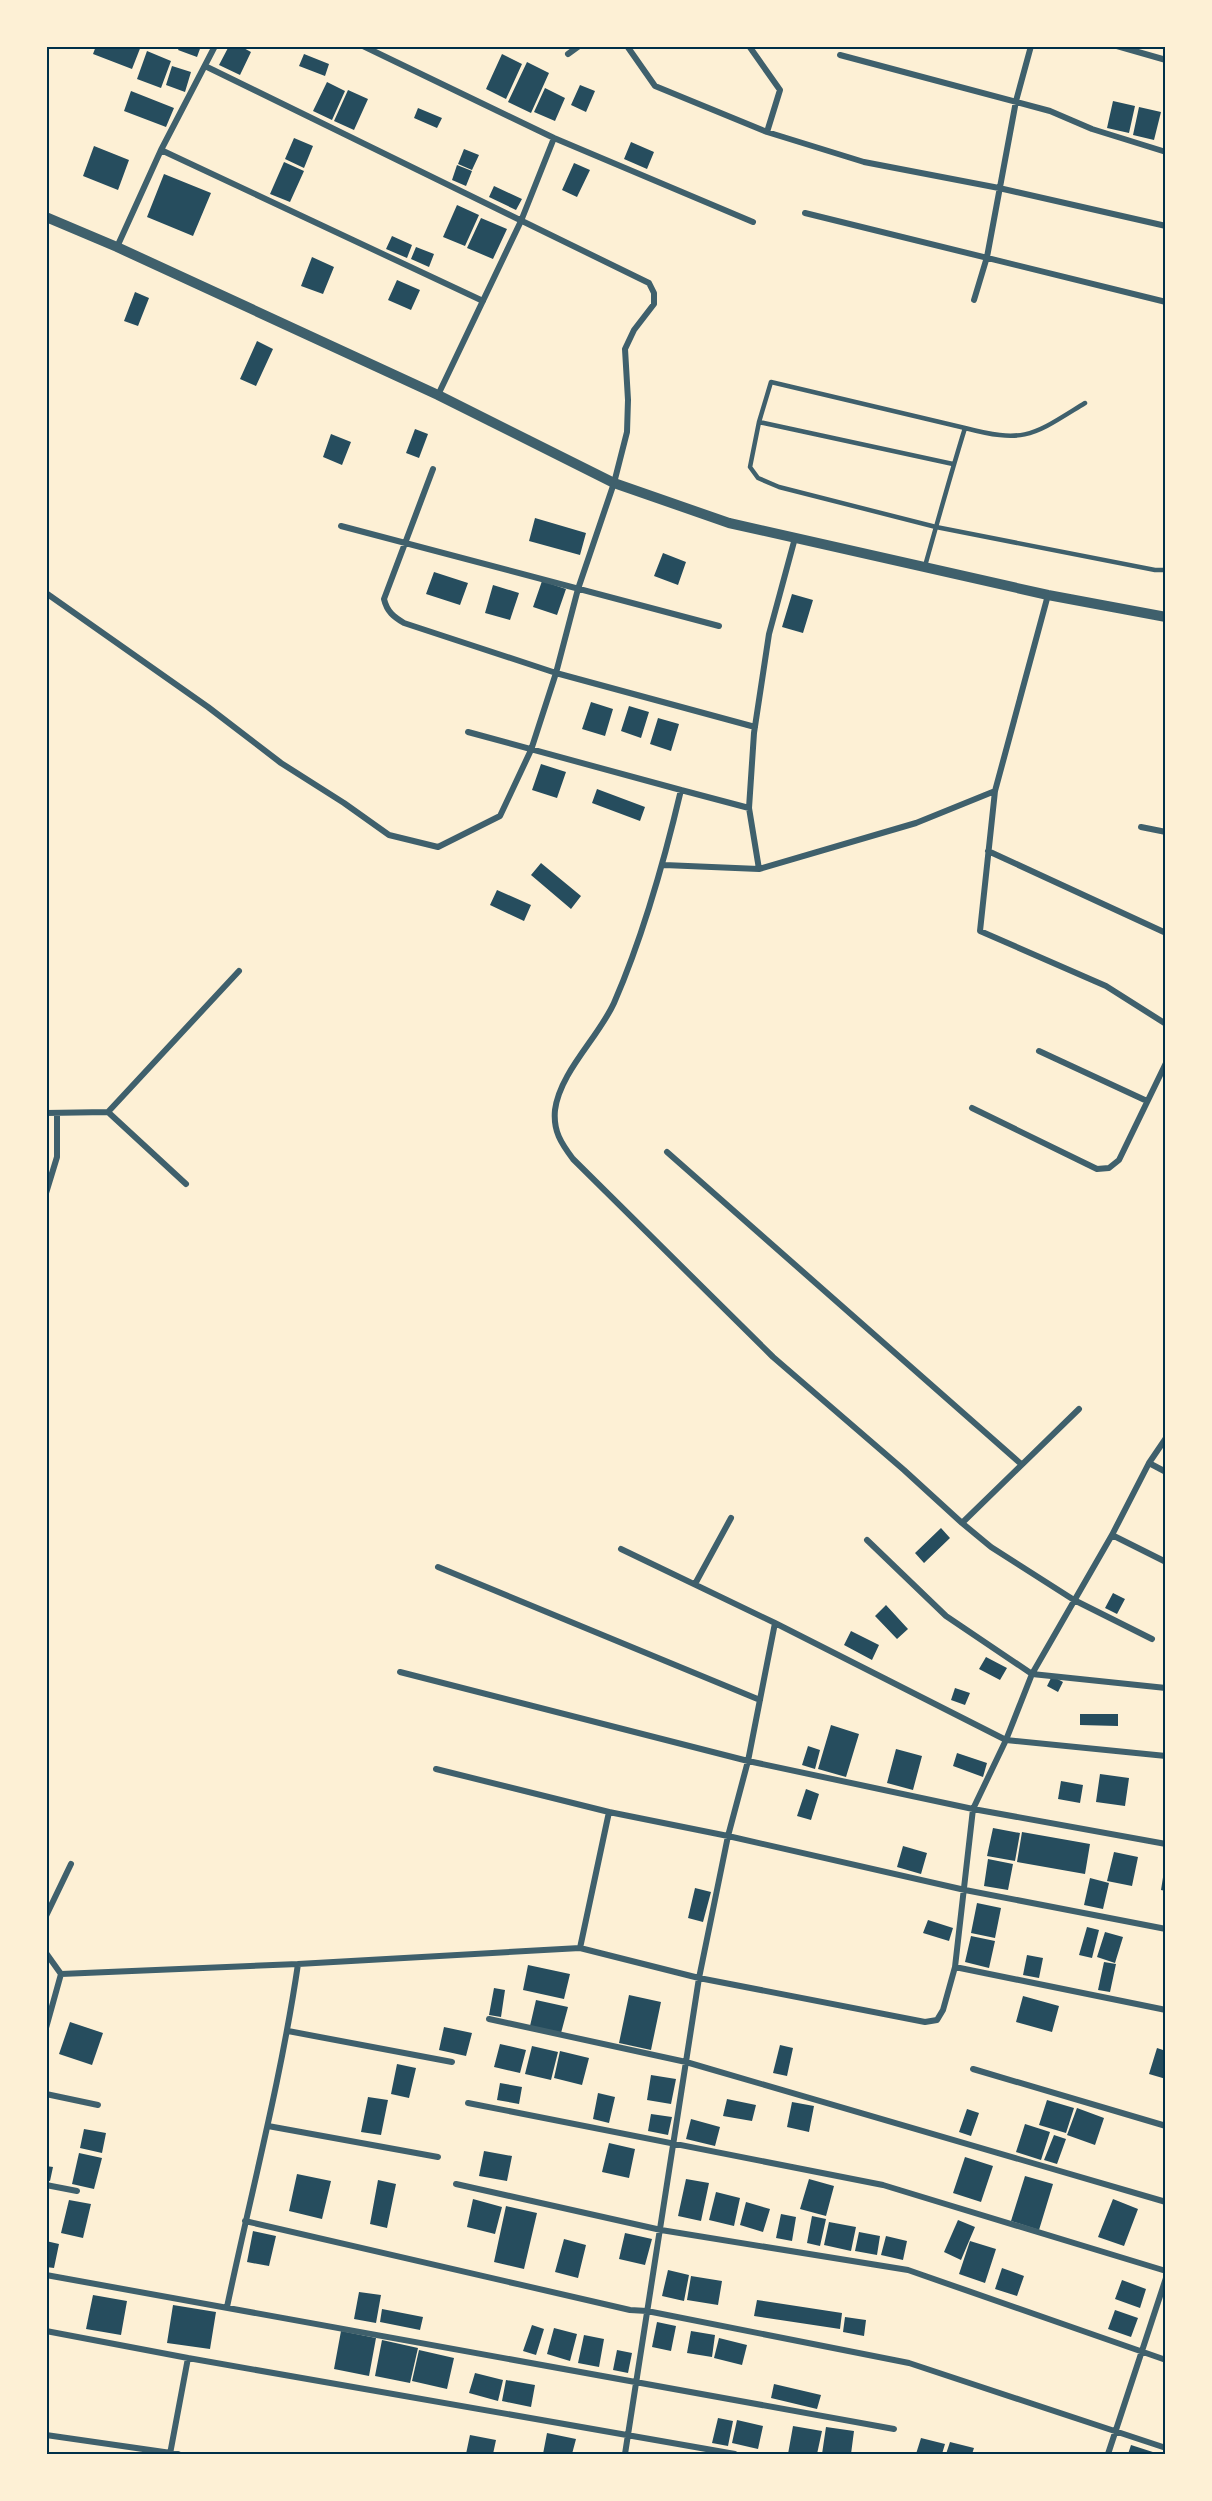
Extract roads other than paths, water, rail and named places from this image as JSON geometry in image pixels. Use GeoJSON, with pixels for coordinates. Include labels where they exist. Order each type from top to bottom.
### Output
{"type":"FeatureCollection","features":[{"type":"Feature","properties":{"kind":"street"},"geometry":{"type":"LineString","coordinates":[[117,247],[160,150],[215,46]]}},
{"type":"Feature","properties":{"kind":"street"},"geometry":{"type":"LineString","coordinates":[[363,46],[554,138],[753,222]]}},
{"type":"Feature","properties":{"kind":"street"},"geometry":{"type":"LineString","coordinates":[[568,54],[579,46]]}},
{"type":"Feature","properties":{"kind":"street"},"geometry":{"type":"LineString","coordinates":[[627,46],[655,87],[767,132],[864,162],[999,188],[1166,226]]}},
{"type":"Feature","properties":{"kind":"street"},"geometry":{"type":"LineString","coordinates":[[748,46],[780,90],[767,132]]}},
{"type":"Feature","properties":{"kind":"street"},"geometry":{"type":"LineString","coordinates":[[974,300],[987,257],[1016,101],[1031,46]]}},
{"type":"Feature","properties":{"kind":"street"},"geometry":{"type":"LineString","coordinates":[[1117,46],[1166,60]]}},
{"type":"Feature","properties":{"kind":"street"},"geometry":{"type":"LineString","coordinates":[[840,55],[1050,111],[1092,129],[1166,152]]}},
{"type":"Feature","properties":{"kind":"street"},"geometry":{"type":"LineString","coordinates":[[46,593],[208,707],[281,763],[344,803],[388,835],[438,847],[500,816],[531,750],[556,673],[578,589],[614,483],[627,432],[625,349],[634,330],[654,304],[654,293],[649,283],[205,66]]}},
{"type":"Feature","properties":{"kind":"street"},"geometry":{"type":"LineString","coordinates":[[438,394],[521,221],[554,138]]}},
{"type":"Feature","properties":{"kind":"street"},"geometry":{"type":"LineString","coordinates":[[160,150],[483,301]]}},
{"type":"Feature","properties":{"kind":"street"},"geometry":{"type":"LineString","coordinates":[[805,213],[1166,302]]}},
{"type":"Feature","properties":{"kind":"street"},"geometry":{"type":"LineString","coordinates":[[48,219],[117,247],[438,394],[614,483],[729,523],[1048,595],[1166,617]]}},
{"type":"Feature","properties":{"kind":"street"},"geometry":{"type":"LineString","coordinates":[[433,469],[384,599],[394,617],[404,623],[556,673],[755,727]]}},
{"type":"Feature","properties":{"kind":"street"},"geometry":{"type":"LineString","coordinates":[[341,526],[719,626]]}},
{"type":"Feature","properties":{"kind":"street"},"geometry":{"type":"LineString","coordinates":[[759,869],[749,808],[755,727],[769,634],[795,538]]}},
{"type":"Feature","properties":{"kind":"street"},"geometry":{"type":"LineString","coordinates":[[1048,595],[995,791],[980,931],[1106,986],[1166,1024]]}},
{"type":"Feature","properties":{"kind":"street"},"geometry":{"type":"LineString","coordinates":[[468,732],[749,808]]}},
{"type":"Feature","properties":{"kind":"street"},"geometry":{"type":"LineString","coordinates":[[681,790],[664,865],[613,1004],[594,1038],[564,1082],[555,1110],[557,1138],[573,1159],[773,1357],[962,1523],[991,1547],[1074,1600],[1152,1639]]}},
{"type":"Feature","properties":{"kind":"street"},"geometry":{"type":"LineString","coordinates":[[664,865],[759,869],[916,823],[995,791]]}},
{"type":"Feature","properties":{"kind":"street"},"geometry":{"type":"LineString","coordinates":[[1141,827],[1166,832]]}},
{"type":"Feature","properties":{"kind":"street"},"geometry":{"type":"LineString","coordinates":[[988,851],[1166,933]]}},
{"type":"Feature","properties":{"kind":"street"},"geometry":{"type":"LineString","coordinates":[[46,1113],[108,1112],[239,971]]}},
{"type":"Feature","properties":{"kind":"street"},"geometry":{"type":"LineString","coordinates":[[1039,1051],[1147,1101]]}},
{"type":"Feature","properties":{"kind":"street"},"geometry":{"type":"LineString","coordinates":[[972,1108],[1097,1169],[1109,1168],[1119,1160],[1166,1063]]}},
{"type":"Feature","properties":{"kind":"street"},"geometry":{"type":"LineString","coordinates":[[108,1112],[186,1184]]}},
{"type":"Feature","properties":{"kind":"street"},"geometry":{"type":"LineString","coordinates":[[46,1193],[57,1157],[57,1114]]}},
{"type":"Feature","properties":{"kind":"street"},"geometry":{"type":"LineString","coordinates":[[667,1152],[1021,1464]]}},
{"type":"Feature","properties":{"kind":"street"},"geometry":{"type":"LineString","coordinates":[[962,1523],[1079,1409]]}},
{"type":"Feature","properties":{"kind":"street"},"geometry":{"type":"LineString","coordinates":[[61,1974],[298,1964],[580,1948],[699,1978],[925,2022],[937,2020],[943,2010],[955,1966],[973,1809],[1006,1740],[1032,1674],[1112,1535],[1149,1463],[1166,1438]]}},
{"type":"Feature","properties":{"kind":"street"},"geometry":{"type":"LineString","coordinates":[[1149,1463],[1166,1472]]}},
{"type":"Feature","properties":{"kind":"street"},"geometry":{"type":"LineString","coordinates":[[695,1584],[731,1518]]}},
{"type":"Feature","properties":{"kind":"street"},"geometry":{"type":"LineString","coordinates":[[1112,1535],[1166,1562]]}},
{"type":"Feature","properties":{"kind":"street"},"geometry":{"type":"LineString","coordinates":[[867,1540],[946,1616],[1032,1674],[1166,1688]]}},
{"type":"Feature","properties":{"kind":"street"},"geometry":{"type":"LineString","coordinates":[[621,1549],[775,1623],[1006,1740],[1166,1756]]}},
{"type":"Feature","properties":{"kind":"street"},"geometry":{"type":"LineString","coordinates":[[438,1567],[760,1700]]}},
{"type":"Feature","properties":{"kind":"street"},"geometry":{"type":"LineString","coordinates":[[625,2454],[699,1978],[728,1836],[748,1761],[775,1623]]}},
{"type":"Feature","properties":{"kind":"street"},"geometry":{"type":"LineString","coordinates":[[400,1672],[748,1761],[973,1809],[1166,1844]]}},
{"type":"Feature","properties":{"kind":"street"},"geometry":{"type":"LineString","coordinates":[[436,1769],[609,1812],[728,1836],[965,1890],[1166,1929]]}},
{"type":"Feature","properties":{"kind":"street"},"geometry":{"type":"LineString","coordinates":[[580,1948],[609,1812]]}},
{"type":"Feature","properties":{"kind":"street"},"geometry":{"type":"LineString","coordinates":[[46,1916],[71,1864]]}},
{"type":"Feature","properties":{"kind":"street"},"geometry":{"type":"LineString","coordinates":[[46,1953],[61,1974]]}},
{"type":"Feature","properties":{"kind":"street"},"geometry":{"type":"LineString","coordinates":[[227,2307],[288,2031],[298,1964]]}},
{"type":"Feature","properties":{"kind":"street"},"geometry":{"type":"LineString","coordinates":[[955,1966],[1166,2010]]}},
{"type":"Feature","properties":{"kind":"street"},"geometry":{"type":"LineString","coordinates":[[46,2028],[61,1974]]}},
{"type":"Feature","properties":{"kind":"street"},"geometry":{"type":"LineString","coordinates":[[489,2019],[686,2062],[1166,2202]]}},
{"type":"Feature","properties":{"kind":"street"},"geometry":{"type":"LineString","coordinates":[[288,2031],[452,2062]]}},
{"type":"Feature","properties":{"kind":"street"},"geometry":{"type":"LineString","coordinates":[[973,2069],[1166,2126]]}},
{"type":"Feature","properties":{"kind":"street"},"geometry":{"type":"LineString","coordinates":[[46,2094],[98,2105]]}},
{"type":"Feature","properties":{"kind":"street"},"geometry":{"type":"LineString","coordinates":[[468,2103],[884,2185],[1166,2271]]}},
{"type":"Feature","properties":{"kind":"street"},"geometry":{"type":"LineString","coordinates":[[268,2126],[438,2157]]}},
{"type":"Feature","properties":{"kind":"street"},"geometry":{"type":"LineString","coordinates":[[456,2184],[661,2230],[908,2270],[1166,2360]]}},
{"type":"Feature","properties":{"kind":"street"},"geometry":{"type":"LineString","coordinates":[[46,2185],[76,2191]]}},
{"type":"Feature","properties":{"kind":"street"},"geometry":{"type":"LineString","coordinates":[[246,2221],[630,2310],[647,2311],[909,2363],[1166,2448]]}},
{"type":"Feature","properties":{"kind":"street"},"geometry":{"type":"LineString","coordinates":[[46,2275],[894,2429]]}},
{"type":"Feature","properties":{"kind":"street"},"geometry":{"type":"LineString","coordinates":[[1108,2454],[1166,2278]]}},
{"type":"Feature","properties":{"kind":"street"},"geometry":{"type":"LineString","coordinates":[[46,2331],[735,2454]]}},
{"type":"Feature","properties":{"kind":"street"},"geometry":{"type":"LineString","coordinates":[[170,2454],[188,2358]]}},
{"type":"Feature","properties":{"kind":"street"},"geometry":{"type":"LineString","coordinates":[[46,2435],[178,2454]]}},
{"type":"Feature","properties":{"kind":"lane"},"geometry":{"type":"LineString","coordinates":[[1085,403],[1044,428],[1026,435],[996,436],[771,382],[759,422],[750,467],[758,478],[778,487],[936,527],[1155,570],[1166,570]]}},
{"type":"Feature","properties":{"kind":"lane"},"geometry":{"type":"LineString","coordinates":[[759,422],[953,464]]}},
{"type":"Feature","properties":{"kind":"lane"},"geometry":{"type":"LineString","coordinates":[[925,566],[965,428]]}}]}
